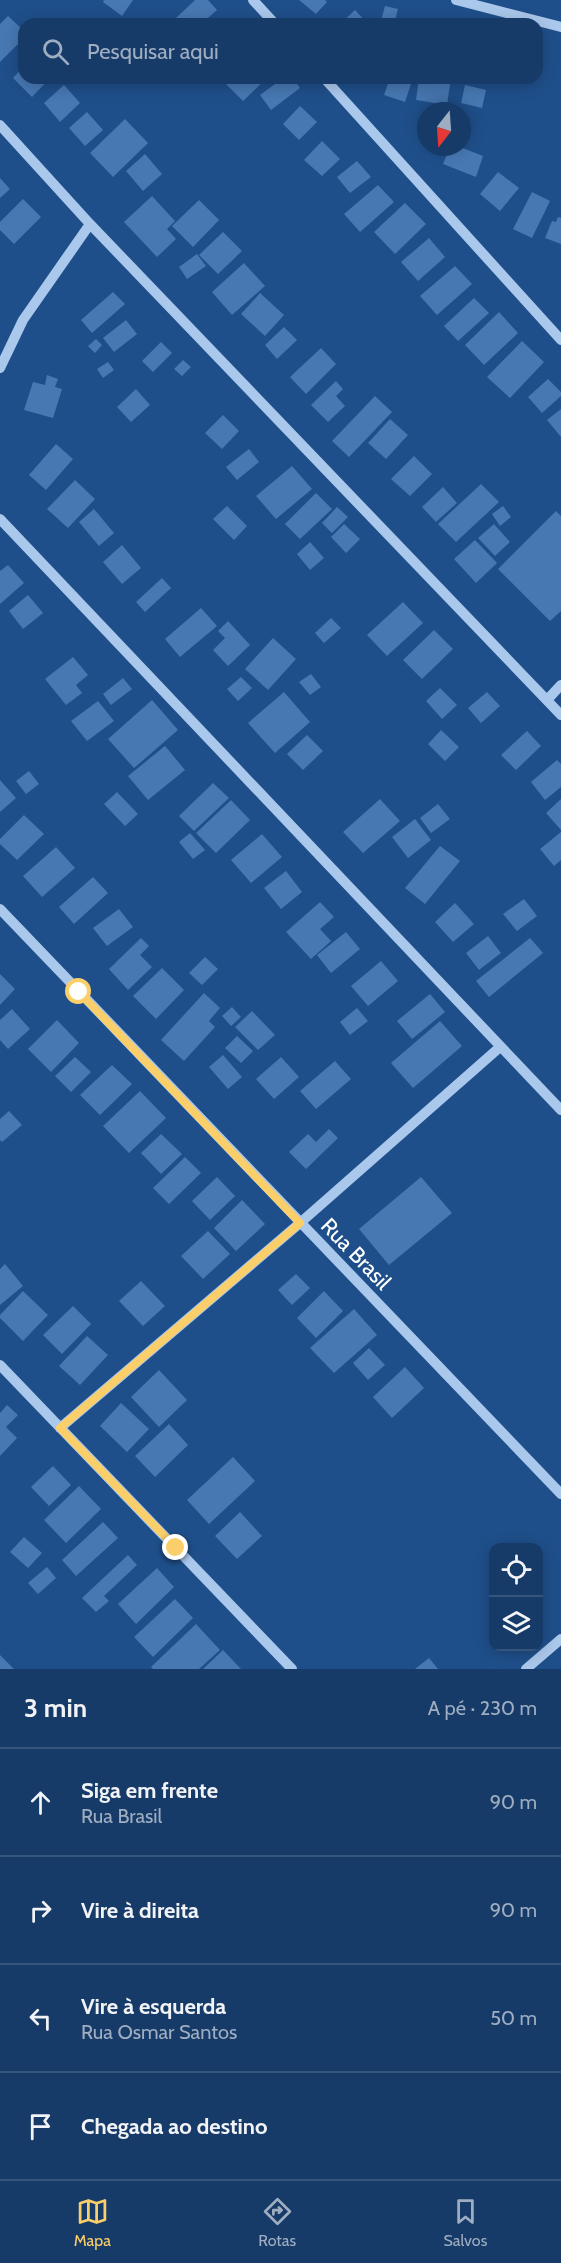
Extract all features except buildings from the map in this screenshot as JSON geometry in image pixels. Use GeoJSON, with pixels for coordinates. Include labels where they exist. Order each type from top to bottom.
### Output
{"type":"FeatureCollection","features":[{"type":"Feature","properties":{"kind":"street"},"geometry":{"type":"LineString","coordinates":[[253,0],[270,18]]}},
{"type":"Feature","properties":{"kind":"street"},"geometry":{"type":"LineString","coordinates":[[456,0],[526,18]]}},
{"type":"Feature","properties":{"kind":"street"},"geometry":{"type":"LineString","coordinates":[[543,22],[561,27]]}},
{"type":"Feature","properties":{"kind":"street"},"geometry":{"type":"LineString","coordinates":[[329,84],[561,340]]}},
{"type":"Feature","properties":{"kind":"street"},"geometry":{"type":"LineString","coordinates":[[0,125],[90,224],[561,715]]}},
{"type":"Feature","properties":{"kind":"street"},"geometry":{"type":"LineString","coordinates":[[0,368],[23,320],[90,224]]}},
{"type":"Feature","properties":{"kind":"street"},"geometry":{"type":"LineString","coordinates":[[0,519],[561,1110]]}},
{"type":"Feature","properties":{"kind":"street"},"geometry":{"type":"LineString","coordinates":[[547,700],[561,685]]}},
{"type":"Feature","properties":{"kind":"street","name":"Rua Brasil"},"geometry":{"type":"LineString","coordinates":[[0,909],[561,1494]]}},
{"type":"Feature","properties":{"kind":"street"},"geometry":{"type":"LineString","coordinates":[[60,1428],[300,1223],[500,1047]]}},
{"type":"Feature","properties":{"kind":"street"},"geometry":{"type":"LineString","coordinates":[[0,1365],[292,1669]]}},
{"type":"Feature","properties":{"kind":"street"},"geometry":{"type":"LineString","coordinates":[[526,1669],[561,1639]]}},
{"type":"Feature","properties":{"kind":"route"},"geometry":{"type":"LineString","coordinates":[[79,992],[300,1223],[60,1428],[176,1548]]}}]}
